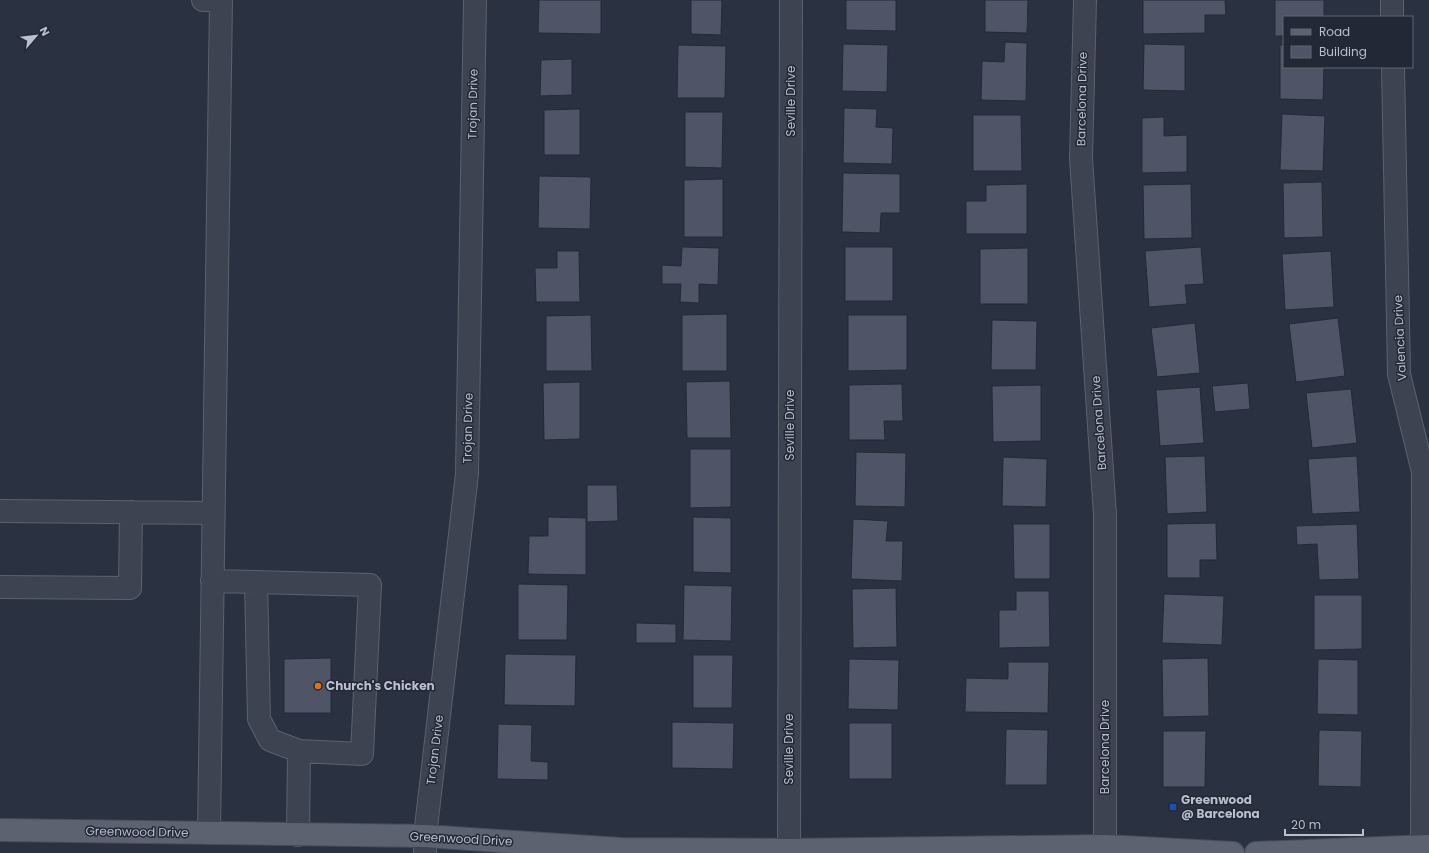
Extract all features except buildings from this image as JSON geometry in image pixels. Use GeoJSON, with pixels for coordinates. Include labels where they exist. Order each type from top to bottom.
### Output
{"type":"FeatureCollection","features":[{"type":"Feature","properties":{"kind":"main road","name":"Greenwood Drive"},"geometry":{"type":"LineString","coordinates":[[0,830],[298,834],[425,845],[620,851],[927,851],[1105,846],[1233,853]]}},
{"type":"Feature","properties":{"kind":"main road"},"geometry":{"type":"LineString","coordinates":[[1256,853],[1426,846]]}},
{"type":"Feature","properties":{"kind":"street"},"geometry":{"type":"LineString","coordinates":[[203,0],[221,0],[209,833]]}},
{"type":"Feature","properties":{"kind":"street","name":"Trojan Drive"},"geometry":{"type":"LineString","coordinates":[[425,845],[467,474],[475,0]]}},
{"type":"Feature","properties":{"kind":"street","name":"Seville Drive"},"geometry":{"type":"LineString","coordinates":[[789,850],[791,0]]}},
{"type":"Feature","properties":{"kind":"street","name":"Barcelona Drive"},"geometry":{"type":"LineString","coordinates":[[1084,0],[1081,158],[1105,515],[1105,846]]}},
{"type":"Feature","properties":{"kind":"street"},"geometry":{"type":"LineString","coordinates":[[1392,0],[1392,16]]}},
{"type":"Feature","properties":{"kind":"street","name":"Valencia Drive"},"geometry":{"type":"LineString","coordinates":[[1393,68],[1399,374],[1423,472],[1426,846]]}},
{"type":"Feature","properties":{"kind":"street"},"geometry":{"type":"LineString","coordinates":[[0,511],[213,513]]}},
{"type":"Feature","properties":{"kind":"street"},"geometry":{"type":"LineString","coordinates":[[0,587],[130,588],[131,512]]}},
{"type":"Feature","properties":{"kind":"street"},"geometry":{"type":"LineString","coordinates":[[212,581],[256,582],[370,585],[362,754],[299,751],[270,740],[259,719],[256,582]]}},
{"type":"Feature","properties":{"kind":"street"},"geometry":{"type":"LineString","coordinates":[[298,834],[299,751]]}},
{"type":"Feature","properties":{"kind":"place","name":"Church's Chicken"},"geometry":{"type":"Point","coordinates":[318,686]}},
{"type":"Feature","properties":{"kind":"place","name":"Greenwood @ Barcelona"},"geometry":{"type":"Point","coordinates":[1173,807]}}]}
